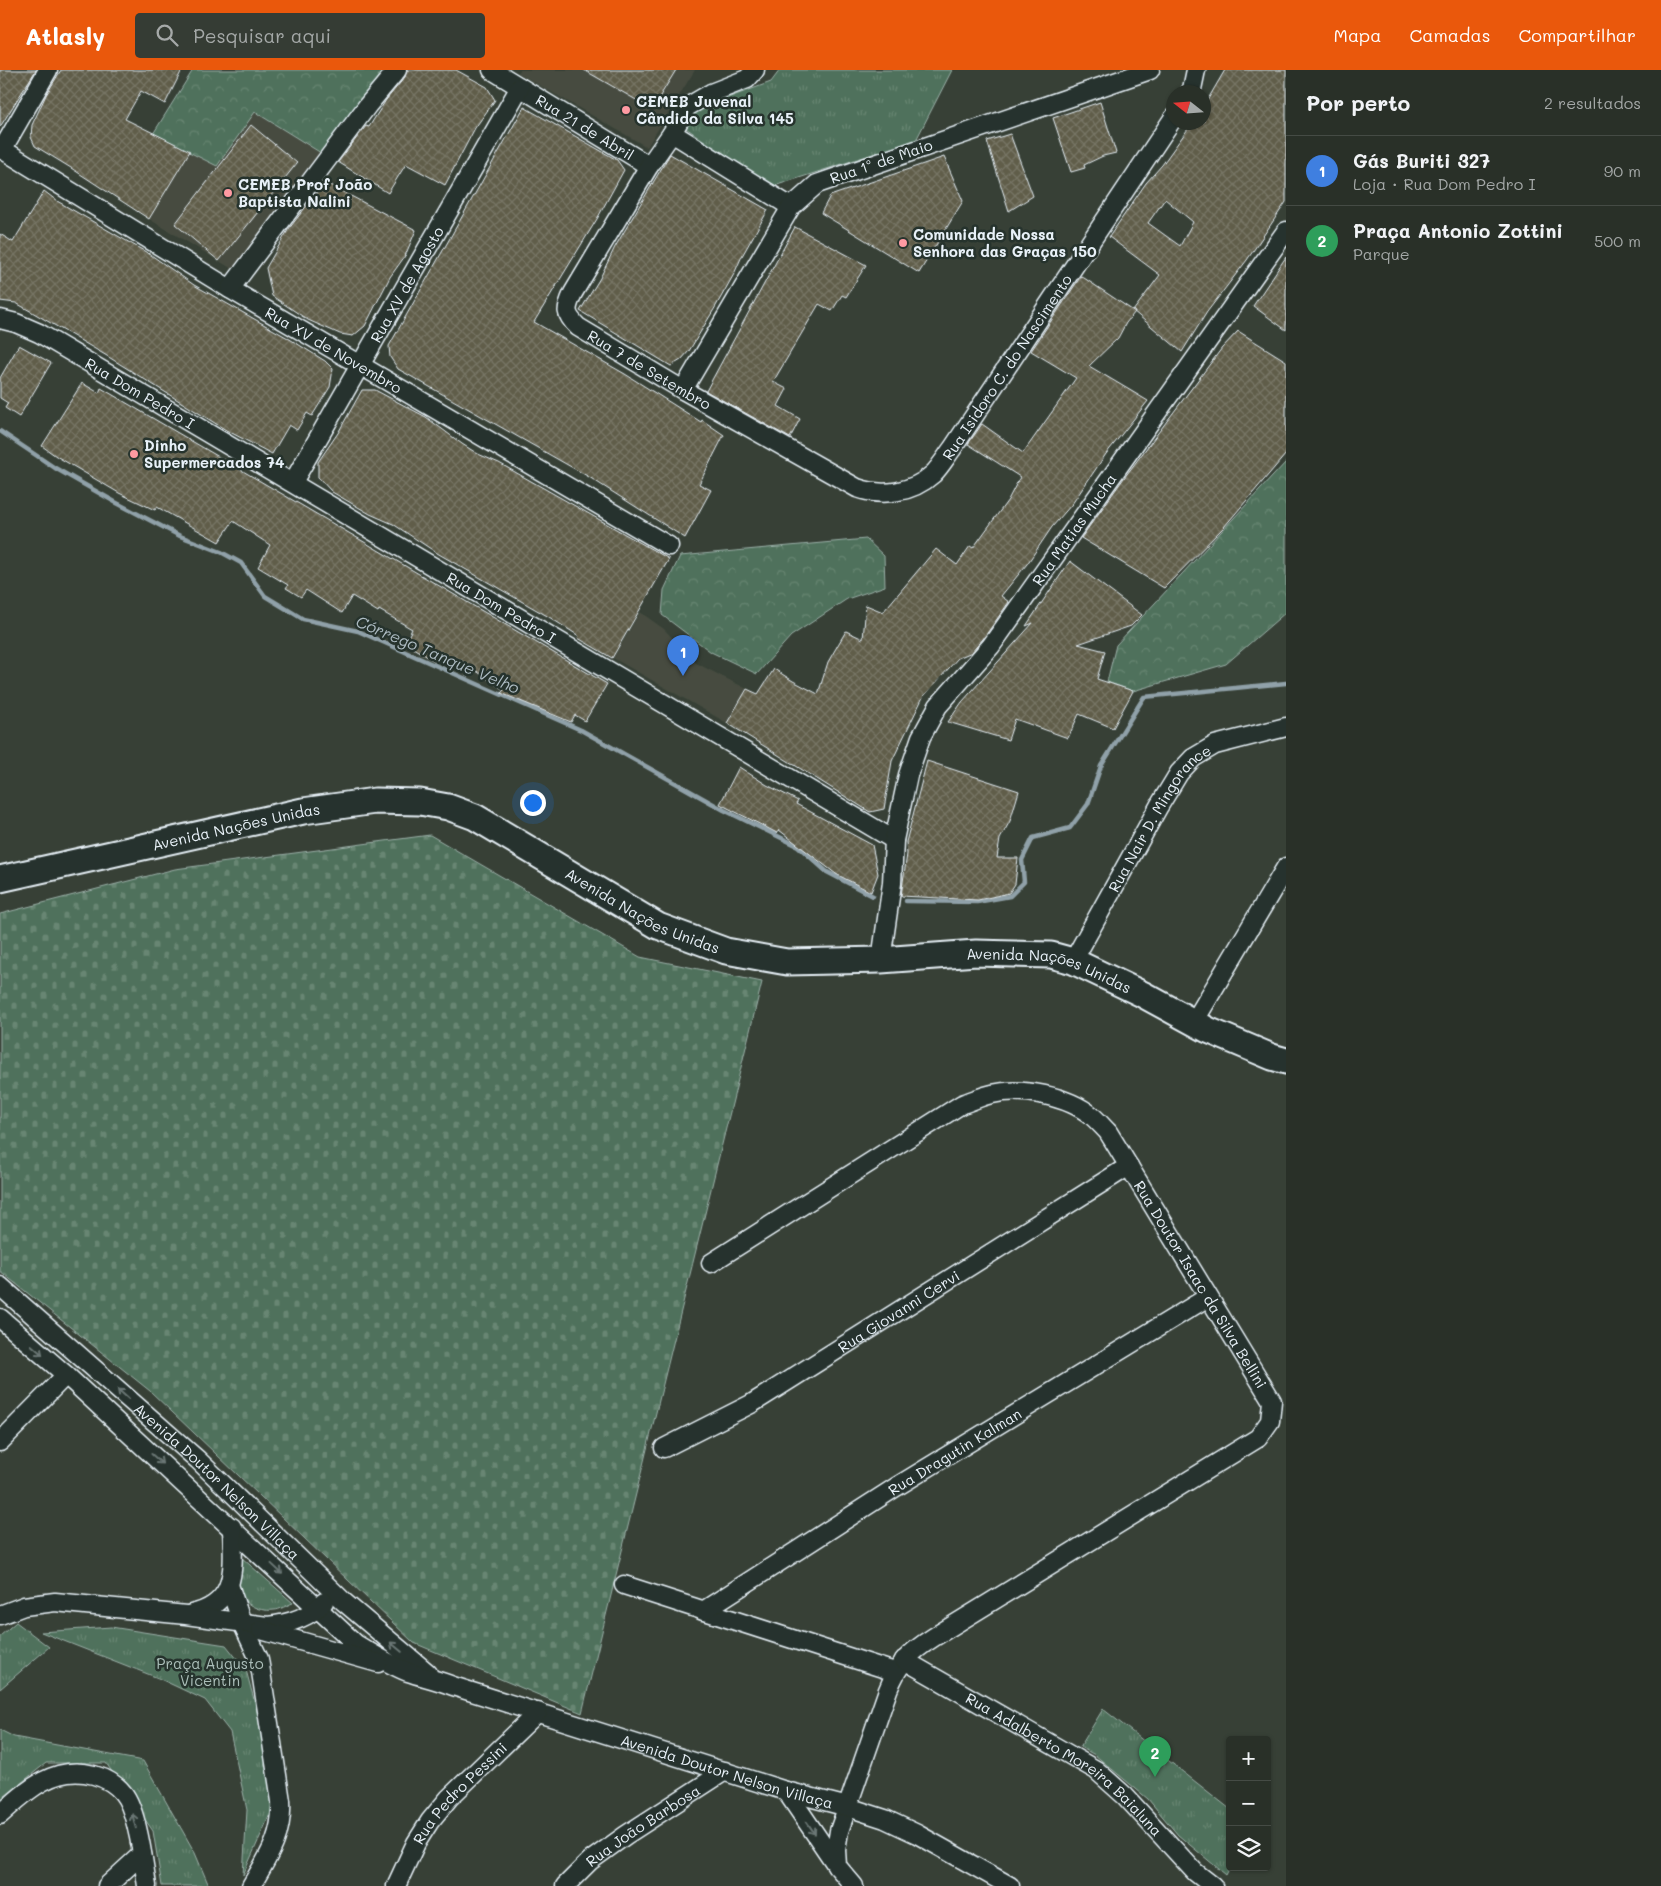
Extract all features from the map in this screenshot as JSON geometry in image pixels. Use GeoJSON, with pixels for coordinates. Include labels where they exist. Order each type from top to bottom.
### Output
{"type":"FeatureCollection","features":[{"type":"Feature","properties":{"kind":"street"},"geometry":{"type":"LineString","coordinates":[[1,149],[48,70]]}},
{"type":"Feature","properties":{"kind":"street"},"geometry":{"type":"LineString","coordinates":[[230,289],[368,105],[397,70]]}},
{"type":"Feature","properties":{"kind":"street","name":"Rua 21 de Abril"},"geometry":{"type":"LineString","coordinates":[[492,70],[649,166]]}},
{"type":"Feature","properties":{"kind":"street"},"geometry":{"type":"LineString","coordinates":[[649,166],[672,133],[686,107],[711,93],[747,79],[755,70]]}},
{"type":"Feature","properties":{"kind":"street","name":"Rua 1º de Maio"},"geometry":{"type":"LineString","coordinates":[[683,390],[791,207],[817,184],[824,180],[1150,70]]}},
{"type":"Feature","properties":{"kind":"street"},"geometry":{"type":"LineString","coordinates":[[1193,85],[1196,70]]}},
{"type":"Feature","properties":{"kind":"street","name":"Rua XV de Agosto"},"geometry":{"type":"LineString","coordinates":[[292,482],[520,87]]}},
{"type":"Feature","properties":{"kind":"street","name":"Rua Isidoro C. do Nascimento"},"geometry":{"type":"LineString","coordinates":[[887,493],[908,489],[934,473],[1166,129]]}},
{"type":"Feature","properties":{"kind":"street"},"geometry":{"type":"LineString","coordinates":[[672,133],[791,207]]}},
{"type":"Feature","properties":{"kind":"street","name":"Rua XV de Novembro"},"geometry":{"type":"LineString","coordinates":[[1,149],[230,289],[669,546]]}},
{"type":"Feature","properties":{"kind":"street","name":"Rua 7 de Setembro"},"geometry":{"type":"LineString","coordinates":[[649,166],[573,293],[566,310],[569,318],[578,327],[683,390],[857,488],[869,492],[887,493]]}},
{"type":"Feature","properties":{"kind":"street","name":"Rua Matias Mucha"},"geometry":{"type":"LineString","coordinates":[[894,840],[908,775],[921,737],[938,706],[991,646],[1286,231]]}},
{"type":"Feature","properties":{"kind":"street","name":"Rua Dom Pedro I"},"geometry":{"type":"LineString","coordinates":[[0,319],[16,323],[39,333],[894,840]]}},
{"type":"Feature","properties":{"kind":"street","name":"Rua Nair D. Mingorance"},"geometry":{"type":"LineString","coordinates":[[1073,961],[1159,806],[1184,768],[1193,758],[1215,745],[1286,727]]}},
{"type":"Feature","properties":{"kind":"street","name":"Avenida Nações Unidas"},"geometry":{"type":"LineString","coordinates":[[0,879],[303,812],[375,801],[420,802],[448,807],[474,817],[658,926],[694,941],[726,951],[787,962],[880,960],[976,953],[1051,955],[1073,961],[1142,994],[1208,1030],[1263,1054],[1286,1061]]}},
{"type":"Feature","properties":{"kind":"street"},"geometry":{"type":"LineString","coordinates":[[880,960],[892,883],[894,840]]}},
{"type":"Feature","properties":{"kind":"street"},"geometry":{"type":"LineString","coordinates":[[1194,1022],[1286,867]]}},
{"type":"Feature","properties":{"kind":"street","name":"Rua Doutor Isaac da Silva Bellini"},"geometry":{"type":"LineString","coordinates":[[712,1263],[962,1104],[991,1094],[1014,1091],[1044,1095],[1073,1104],[1092,1115],[1108,1132],[1272,1401],[1270,1422],[1258,1438],[934,1637],[917,1648],[899,1666]]}},
{"type":"Feature","properties":{"kind":"street","name":"Rua Giovanni Cervi"},"geometry":{"type":"LineString","coordinates":[[664,1448],[751,1404],[1129,1166]]}},
{"type":"Feature","properties":{"kind":"street","name":"Avenida Doutor Nelson Villaça"},"geometry":{"type":"LineString","coordinates":[[0,1286],[198,1460],[353,1610],[434,1678]]}},
{"type":"Feature","properties":{"kind":"street","name":"Rua Dragutin Kalman"},"geometry":{"type":"LineString","coordinates":[[703,1611],[904,1482],[1208,1297]]}},
{"type":"Feature","properties":{"kind":"street","name":"Avenida Doutor Nelson Villaça"},"geometry":{"type":"LineString","coordinates":[[0,1318],[66,1375],[232,1527],[356,1644],[409,1672],[434,1678],[786,1791],[848,1806],[885,1819],[917,1834],[1010,1886]]}},
{"type":"Feature","properties":{"kind":"street"},"geometry":{"type":"LineString","coordinates":[[0,1442],[66,1375]]}},
{"type":"Feature","properties":{"kind":"street"},"geometry":{"type":"LineString","coordinates":[[186,1615],[215,1606],[225,1594],[229,1585],[232,1557],[232,1527]]}},
{"type":"Feature","properties":{"kind":"street"},"geometry":{"type":"LineString","coordinates":[[229,1585],[242,1623],[259,1659],[281,1801],[282,1816],[274,1846],[252,1886]]}},
{"type":"Feature","properties":{"kind":"street","name":"Rua Adalberto Moreira Baialuna"},"geometry":{"type":"LineString","coordinates":[[624,1585],[703,1611],[899,1666],[1096,1770],[1125,1796],[1194,1872],[1213,1886]]}},
{"type":"Feature","properties":{"kind":"street"},"geometry":{"type":"LineString","coordinates":[[0,1615],[24,1606],[55,1602],[186,1615],[242,1623],[280,1625],[301,1619],[323,1603],[332,1590]]}},
{"type":"Feature","properties":{"kind":"street"},"geometry":{"type":"LineString","coordinates":[[303,1643],[356,1644],[356,1626],[353,1610]]}},
{"type":"Feature","properties":{"kind":"street"},"geometry":{"type":"LineString","coordinates":[[242,1623],[303,1643],[409,1672]]}},
{"type":"Feature","properties":{"kind":"street"},"geometry":{"type":"LineString","coordinates":[[259,1659],[273,1634]]}},
{"type":"Feature","properties":{"kind":"street"},"geometry":{"type":"LineString","coordinates":[[837,1866],[837,1840],[899,1666]]}},
{"type":"Feature","properties":{"kind":"street","name":"Rua Pedro Pessini"},"geometry":{"type":"LineString","coordinates":[[396,1886],[416,1844],[434,1816],[449,1798],[538,1712]]}},
{"type":"Feature","properties":{"kind":"street","name":"Rua João Barbosa"},"geometry":{"type":"LineString","coordinates":[[565,1886],[590,1861],[626,1835],[725,1772]]}},
{"type":"Feature","properties":{"kind":"street"},"geometry":{"type":"LineString","coordinates":[[0,1815],[32,1787],[48,1778],[65,1773],[94,1775],[113,1783],[124,1793],[131,1807],[147,1886]]}},
{"type":"Feature","properties":{"kind":"street"},"geometry":{"type":"LineString","coordinates":[[786,1791],[837,1866],[854,1886]]}},
{"type":"Feature","properties":{"kind":"street"},"geometry":{"type":"LineString","coordinates":[[107,1886],[142,1854]]}},
{"type":"Feature","properties":{"kind":"shaded area","name":"CEMEB Juvenal Cândido da Silva 145"},"geometry":{"type":"Polygon","coordinates":[[[520,70],[695,70],[647,147],[518,73],[520,70]]]}},
{"type":"Feature","properties":{"kind":"shaded area","name":"CEMEB Prof João Baptista Nalini"},"geometry":{"type":"Polygon","coordinates":[[[255,112],[321,153],[234,270],[149,219],[190,151],[217,166],[255,112]]]}},
{"type":"Feature","properties":{"kind":"shaded area"},"geometry":{"type":"Polygon","coordinates":[[[640,612],[664,629],[696,663],[747,689],[727,723],[613,658],[640,612]]]}},
{"type":"Feature","properties":{"kind":"green space"},"geometry":{"type":"Polygon","coordinates":[[[193,70],[386,70],[321,153],[255,112],[217,166],[153,134],[193,70]]]}},
{"type":"Feature","properties":{"kind":"green space"},"geometry":{"type":"Polygon","coordinates":[[[780,70],[952,70],[915,142],[771,187],[683,126],[692,111],[771,82],[780,70]]]}},
{"type":"Feature","properties":{"kind":"green space"},"geometry":{"type":"Polygon","coordinates":[[[1286,462],[1286,612],[1226,664],[1133,691],[1107,682],[1116,645],[1286,462]]]}},
{"type":"Feature","properties":{"kind":"green space"},"geometry":{"type":"Polygon","coordinates":[[[866,539],[884,556],[885,586],[847,599],[791,636],[757,674],[711,652],[662,615],[664,590],[680,556],[866,539]]]}},
{"type":"Feature","properties":{"kind":"green space"},"geometry":{"type":"Polygon","coordinates":[[[430,835],[640,957],[762,982],[582,1713],[414,1643],[150,1391],[0,1271],[0,914],[175,869],[430,835]]]}},
{"type":"Feature","properties":{"kind":"green space"},"geometry":{"type":"Polygon","coordinates":[[[241,1557],[293,1603],[279,1609],[268,1610],[251,1606],[235,1589],[241,1557]]]}},
{"type":"Feature","properties":{"kind":"green space"},"geometry":{"type":"Polygon","coordinates":[[[16,1622],[49,1647],[0,1689],[0,1636],[16,1622]]]}},
{"type":"Feature","properties":{"kind":"green space","name":"Praça Augusto Vicentin"},"geometry":{"type":"Polygon","coordinates":[[[111,1627],[226,1645],[246,1670],[260,1722],[275,1803],[243,1875],[247,1810],[230,1732],[205,1700],[158,1678],[41,1632],[111,1627]]]}},
{"type":"Feature","properties":{"kind":"green space"},"geometry":{"type":"Polygon","coordinates":[[[1103,1709],[1226,1806],[1226,1871],[1228,1871],[1226,1875],[1178,1835],[1148,1799],[1095,1755],[1080,1747],[1103,1709]]]}},
{"type":"Feature","properties":{"kind":"green space"},"geometry":{"type":"Polygon","coordinates":[[[0,1730],[14,1737],[143,1761],[195,1853],[209,1886],[162,1886],[153,1831],[106,1763],[46,1763],[0,1800],[0,1730]]]}},
{"type":"Feature","properties":{"kind":"building"},"geometry":{"type":"Polygon","coordinates":[[[0,70],[36,70],[0,127],[0,70]]]}},
{"type":"Feature","properties":{"kind":"building"},"geometry":{"type":"Polygon","coordinates":[[[61,70],[182,70],[165,104],[141,91],[125,119],[190,151],[149,219],[35,146],[31,137],[32,125],[46,95],[61,70]]]}},
{"type":"Feature","properties":{"kind":"building"},"geometry":{"type":"Polygon","coordinates":[[[407,70],[456,70],[487,87],[495,100],[475,128],[445,185],[406,164],[388,193],[338,162],[366,126],[369,127],[386,100],[405,77],[407,70]]]}},
{"type":"Feature","properties":{"kind":"building"},"geometry":{"type":"Polygon","coordinates":[[[584,70],[676,70],[652,109],[584,70]]]}},
{"type":"Feature","properties":{"kind":"building"},"geometry":{"type":"Polygon","coordinates":[[[1225,70],[1286,70],[1286,202],[1247,260],[1207,312],[1182,352],[1133,311],[1160,275],[1109,237],[1146,183],[1162,165],[1187,130],[1211,130],[1211,94],[1225,70]],[[1165,199],[1148,223],[1180,246],[1193,222],[1165,199]]]}},
{"type":"Feature","properties":{"kind":"building"},"geometry":{"type":"Polygon","coordinates":[[[1100,102],[1116,153],[1103,156],[1084,165],[1085,168],[1071,172],[1053,118],[1100,102]]]}},
{"type":"Feature","properties":{"kind":"building"},"geometry":{"type":"Polygon","coordinates":[[[524,107],[617,160],[624,170],[597,219],[534,322],[625,374],[724,435],[699,484],[711,490],[685,538],[589,477],[398,369],[390,357],[389,346],[524,107]]]}},
{"type":"Feature","properties":{"kind":"building"},"geometry":{"type":"Polygon","coordinates":[[[251,125],[297,163],[219,261],[175,224],[251,125]]]}},
{"type":"Feature","properties":{"kind":"building"},"geometry":{"type":"Polygon","coordinates":[[[1010,134],[1033,196],[1009,211],[987,141],[1010,134]]]}},
{"type":"Feature","properties":{"kind":"building"},"geometry":{"type":"Polygon","coordinates":[[[670,154],[768,210],[734,274],[689,351],[681,360],[671,366],[580,311],[670,154]]]}},
{"type":"Feature","properties":{"kind":"building","name":"Comunidade Nossa Senhora das Graças 150"},"geometry":{"type":"Polygon","coordinates":[[[944,157],[963,201],[919,273],[821,213],[830,196],[944,157]]]}},
{"type":"Feature","properties":{"kind":"building"},"geometry":{"type":"Polygon","coordinates":[[[324,182],[416,230],[405,256],[390,277],[365,326],[353,336],[340,334],[308,320],[272,296],[266,268],[288,230],[324,182]]]}},
{"type":"Feature","properties":{"kind":"building"},"geometry":{"type":"Polygon","coordinates":[[[44,191],[57,201],[151,255],[194,285],[325,361],[333,369],[330,387],[312,416],[307,413],[297,430],[289,425],[272,454],[226,430],[107,356],[16,303],[0,301],[0,234],[13,242],[44,191]]]}},
{"type":"Feature","properties":{"kind":"building"},"geometry":{"type":"Polygon","coordinates":[[[795,227],[866,265],[846,297],[842,295],[832,311],[819,304],[773,382],[787,389],[778,406],[800,419],[790,438],[706,391],[795,227]]]}},
{"type":"Feature","properties":{"kind":"building"},"geometry":{"type":"Polygon","coordinates":[[[1286,257],[1286,330],[1253,306],[1286,257]]]}},
{"type":"Feature","properties":{"kind":"building"},"geometry":{"type":"Polygon","coordinates":[[[1081,276],[1135,312],[1126,323],[1118,338],[1089,366],[1148,401],[1106,454],[1072,504],[1052,527],[1027,564],[1001,596],[1009,602],[983,639],[972,652],[958,658],[923,697],[892,761],[884,809],[870,812],[727,723],[747,689],[758,694],[774,669],[818,694],[828,662],[846,631],[863,639],[866,605],[883,612],[936,549],[957,565],[970,546],[973,548],[1008,500],[1020,477],[968,444],[982,424],[1023,453],[1076,378],[1031,351],[1081,276]]]}},
{"type":"Feature","properties":{"kind":"building"},"geometry":{"type":"Polygon","coordinates":[[[1238,331],[1286,361],[1286,454],[1224,527],[1164,588],[1081,538],[1222,348],[1238,331]]]}},
{"type":"Feature","properties":{"kind":"building"},"geometry":{"type":"Polygon","coordinates":[[[19,345],[51,363],[19,417],[5,408],[8,403],[0,398],[0,378],[19,345]]]}},
{"type":"Feature","properties":{"kind":"building"},"geometry":{"type":"Polygon","coordinates":[[[82,383],[99,393],[101,388],[607,684],[585,721],[575,715],[571,722],[501,693],[504,690],[459,659],[457,663],[441,653],[436,662],[405,643],[412,629],[352,596],[342,613],[306,590],[301,597],[286,588],[288,585],[258,567],[270,545],[233,521],[219,542],[157,507],[155,510],[119,493],[56,456],[42,446],[82,383]]]}},
{"type":"Feature","properties":{"kind":"building"},"geometry":{"type":"Polygon","coordinates":[[[362,390],[375,390],[426,417],[478,454],[499,463],[669,559],[612,658],[578,638],[579,636],[549,617],[437,553],[393,524],[370,514],[332,492],[318,477],[318,462],[338,433],[362,390]]]}},
{"type":"Feature","properties":{"kind":"building"},"geometry":{"type":"Polygon","coordinates":[[[1070,561],[1142,615],[1131,626],[1078,644],[1105,651],[1097,679],[1133,691],[1113,728],[1079,714],[1068,738],[1015,719],[1008,740],[948,722],[962,702],[1033,623],[1026,626],[1070,561]]]}},
{"type":"Feature","properties":{"kind":"building"},"geometry":{"type":"Polygon","coordinates":[[[927,761],[1019,791],[1010,821],[1000,839],[997,858],[1018,858],[1015,884],[1009,893],[978,900],[901,896],[907,854],[906,842],[927,761]]]}},
{"type":"Feature","properties":{"kind":"building"},"geometry":{"type":"Polygon","coordinates":[[[739,767],[767,785],[798,801],[796,804],[872,845],[878,874],[871,892],[836,874],[779,830],[777,833],[720,804],[739,767]]]}},
{"type":"Feature","properties":{"kind":"waterway","name":"Córrego Tanque Velho"},"geometry":{"type":"LineString","coordinates":[[0,431],[55,468],[115,502],[180,536],[221,552],[241,563],[265,596],[303,619],[358,631],[581,730],[724,810],[798,846],[827,872],[873,896]]}},
{"type":"Feature","properties":{"kind":"waterway","name":"Córrego Tanque Velho"},"geometry":{"type":"LineString","coordinates":[[906,901],[977,902],[1010,896],[1024,882],[1022,860],[1033,838],[1070,828],[1088,804],[1101,766],[1144,697],[1286,683]]}},
{"type":"Feature","properties":{"kind":"place","name":"CEMEB Juvenal Cândido da Silva 145"},"geometry":{"type":"Point","coordinates":[626,110]}},
{"type":"Feature","properties":{"kind":"place","name":"CEMEB Prof João Baptista Nalini"},"geometry":{"type":"Point","coordinates":[228,193]}},
{"type":"Feature","properties":{"kind":"place","name":"Comunidade Nossa Senhora das Graças 150"},"geometry":{"type":"Point","coordinates":[903,243]}},
{"type":"Feature","properties":{"kind":"place","name":"Dinho Supermercados 74"},"geometry":{"type":"Point","coordinates":[134,454]}},
{"type":"Feature","properties":{"kind":"place","name":"Gás Buriti 327"},"geometry":{"type":"Point","coordinates":[683,676]}},
{"type":"Feature","properties":{"kind":"place","name":"Praça Antonio Zottini"},"geometry":{"type":"Point","coordinates":[1155,1777]}}]}
